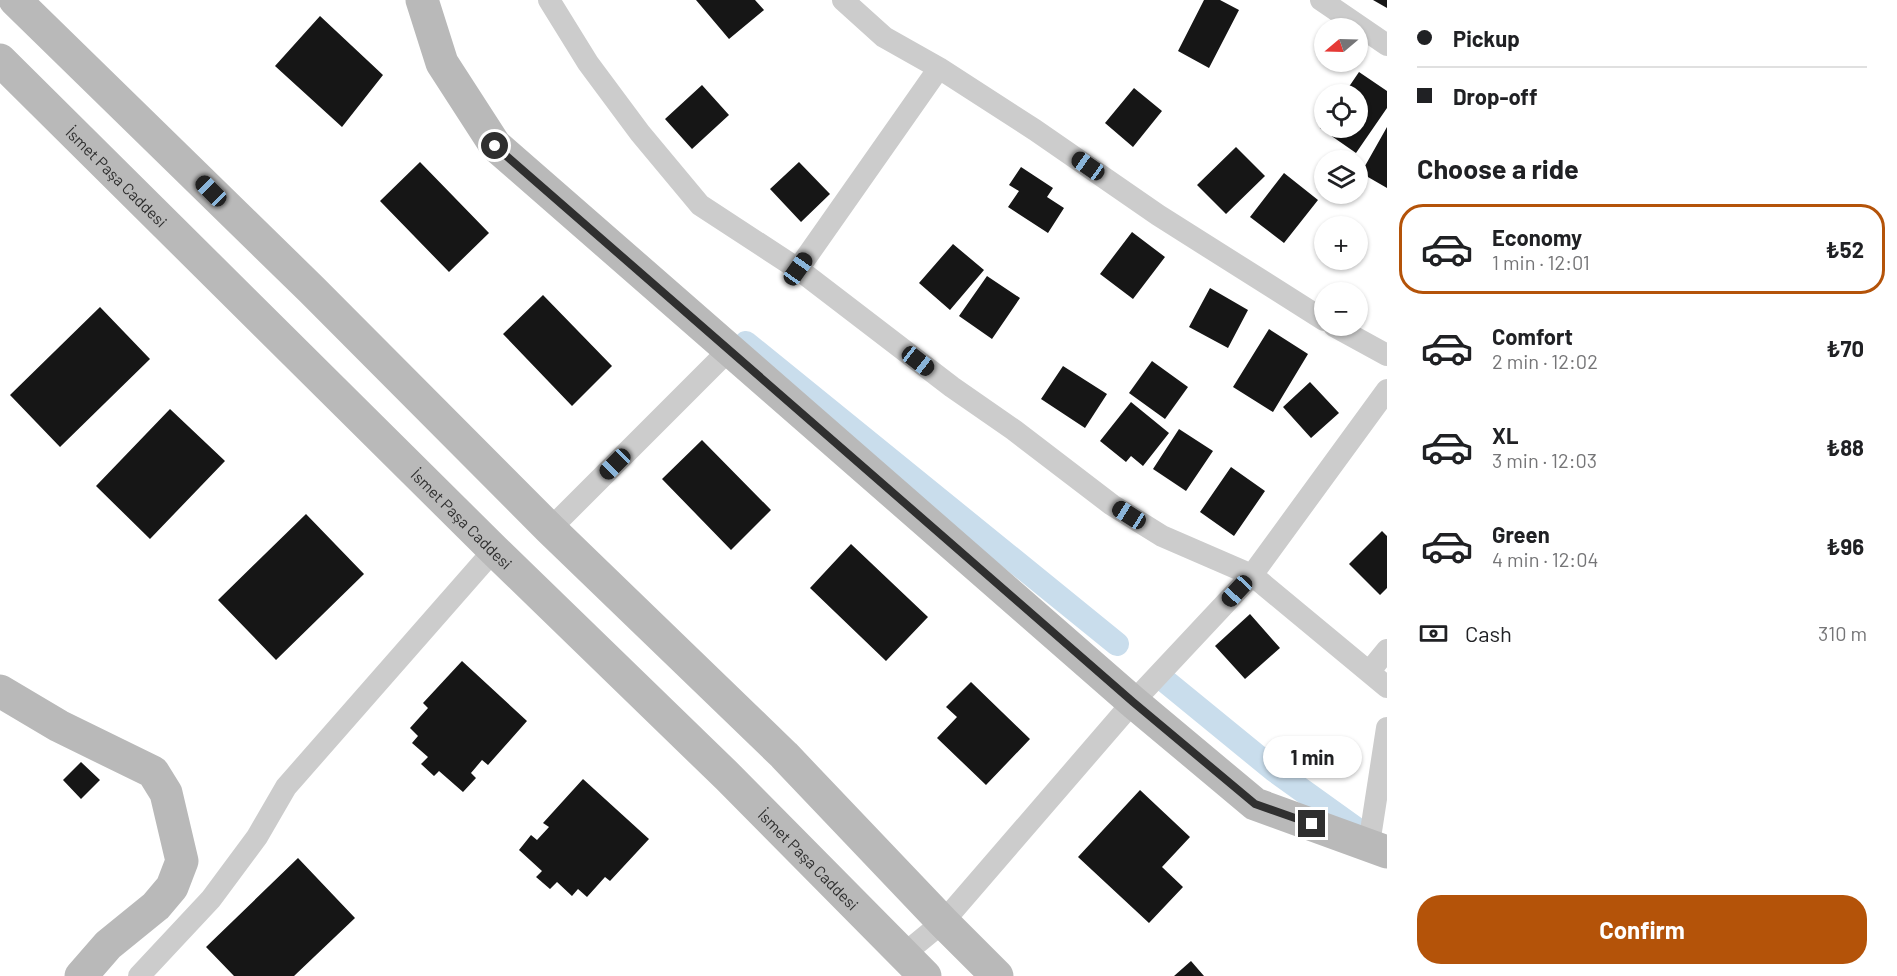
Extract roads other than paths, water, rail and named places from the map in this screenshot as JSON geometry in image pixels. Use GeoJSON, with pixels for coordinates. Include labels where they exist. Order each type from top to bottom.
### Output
{"type":"FeatureCollection","features":[{"type":"Feature","properties":{"kind":"main road"},"geometry":{"type":"LineString","coordinates":[[15,0],[295,274],[550,529],[784,755],[997,976]]}},
{"type":"Feature","properties":{"kind":"main road"},"geometry":{"type":"LineString","coordinates":[[422,0],[442,63],[495,146],[1133,702],[1255,804],[1378,848]]}},
{"type":"Feature","properties":{"kind":"main road","name":"İsmet Paşa Caddesi"},"geometry":{"type":"LineString","coordinates":[[0,60],[728,777],[915,965]]}},
{"type":"Feature","properties":{"kind":"main road"},"geometry":{"type":"LineString","coordinates":[[0,691],[59,726],[153,772],[166,793],[182,861],[172,887],[156,906],[108,945],[81,976]]}},
{"type":"Feature","properties":{"kind":"street"},"geometry":{"type":"LineString","coordinates":[[549,0],[588,63],[640,134],[700,205],[798,269],[952,387],[1014,430],[1112,505],[1162,536],[1252,575],[1387,687]]}},
{"type":"Feature","properties":{"kind":"street"},"geometry":{"type":"LineString","coordinates":[[843,0],[884,37],[939,68],[1035,130],[1158,215],[1314,314]]}},
{"type":"Feature","properties":{"kind":"street"},"geometry":{"type":"LineString","coordinates":[[1321,0],[1387,45]]}},
{"type":"Feature","properties":{"kind":"street"},"geometry":{"type":"LineString","coordinates":[[798,269],[939,68]]}},
{"type":"Feature","properties":{"kind":"street"},"geometry":{"type":"LineString","coordinates":[[1352,336],[1387,355]]}},
{"type":"Feature","properties":{"kind":"street"},"geometry":{"type":"LineString","coordinates":[[550,529],[729,350]]}},
{"type":"Feature","properties":{"kind":"street"},"geometry":{"type":"LineString","coordinates":[[915,965],[943,922],[1133,702],[1252,575],[1387,390]]}},
{"type":"Feature","properties":{"kind":"street"},"geometry":{"type":"LineString","coordinates":[[139,976],[211,898],[257,837],[286,787],[494,549]]}},
{"type":"Feature","properties":{"kind":"street"},"geometry":{"type":"LineString","coordinates":[[1369,672],[1387,650]]}},
{"type":"Feature","properties":{"kind":"street"},"geometry":{"type":"LineString","coordinates":[[1378,848],[1387,728]]}},
{"type":"Feature","properties":{"kind":"waterway"},"geometry":{"type":"LineString","coordinates":[[746,343],[1117,644]]}},
{"type":"Feature","properties":{"kind":"waterway"},"geometry":{"type":"LineString","coordinates":[[1164,680],[1274,770],[1359,831]]}}]}
